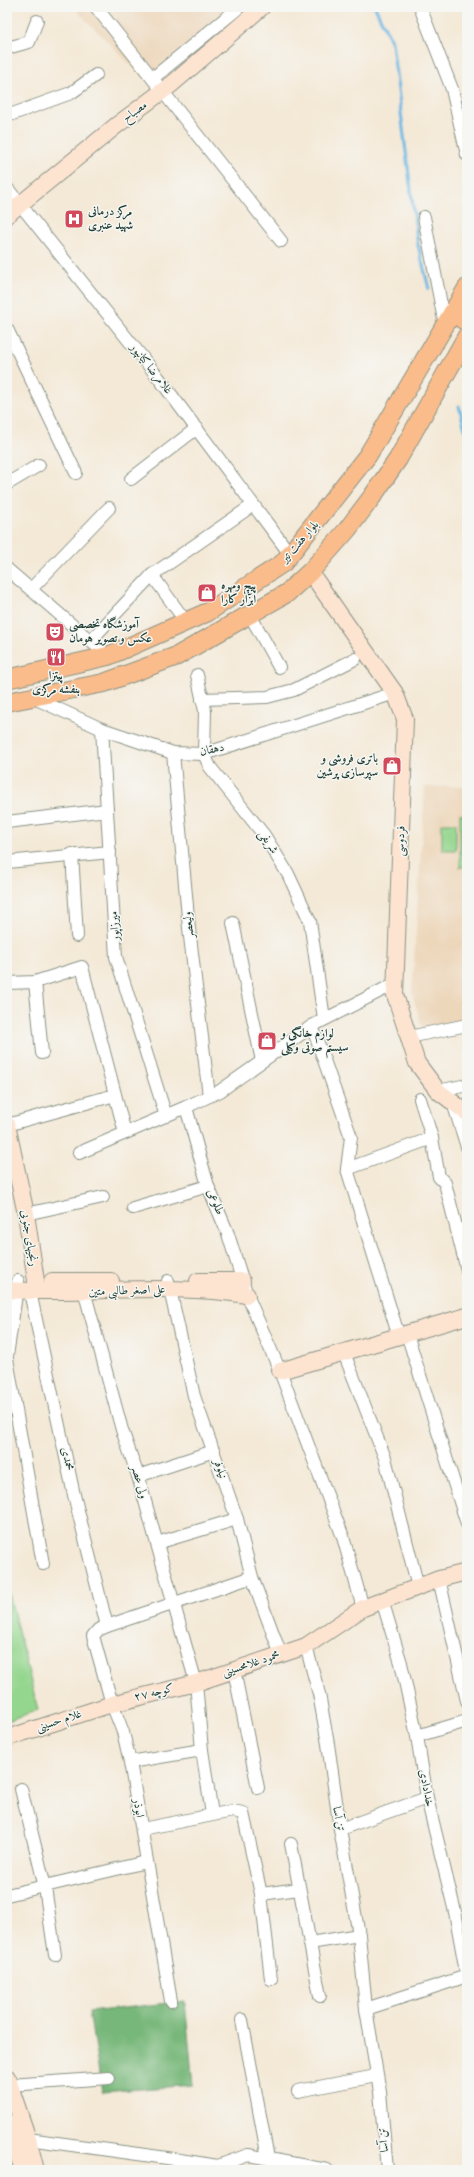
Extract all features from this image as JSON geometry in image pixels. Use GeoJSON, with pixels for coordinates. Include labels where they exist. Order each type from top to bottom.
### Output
{"type":"FeatureCollection","features":[{"type":"Feature","properties":{"kind":"main road","name":"بلوار هفت تیر"},"geometry":{"type":"LineString","coordinates":[[7,679],[108,656],[208,612],[280,566],[368,455],[467,288]]}},
{"type":"Feature","properties":{"kind":"main road"},"geometry":{"type":"LineString","coordinates":[[457,305],[459,314],[463,320],[467,321]]}},
{"type":"Feature","properties":{"kind":"main road"},"geometry":{"type":"LineString","coordinates":[[7,702],[104,684],[177,656],[287,593],[310,572],[347,530],[398,459],[465,340],[457,331],[444,328]]}},
{"type":"Feature","properties":{"kind":"street"},"geometry":{"type":"LineString","coordinates":[[96,7],[280,240]]}},
{"type":"Feature","properties":{"kind":"street"},"geometry":{"type":"LineString","coordinates":[[153,78],[237,9],[235,7]]}},
{"type":"Feature","properties":{"kind":"street","name":"مصباح"},"geometry":{"type":"LineString","coordinates":[[7,215],[20,206],[117,125],[163,91],[262,7]]}},
{"type":"Feature","properties":{"kind":"street"},"geometry":{"type":"LineString","coordinates":[[420,7],[452,89],[467,155]]}},
{"type":"Feature","properties":{"kind":"street"},"geometry":{"type":"LineString","coordinates":[[7,48],[28,42],[36,21]]}},
{"type":"Feature","properties":{"kind":"street"},"geometry":{"type":"LineString","coordinates":[[7,116],[71,93],[96,75]]}},
{"type":"Feature","properties":{"kind":"street","name":"غلامرضا کیانپور"},"geometry":{"type":"LineString","coordinates":[[7,188],[197,428],[290,554]]}},
{"type":"Feature","properties":{"kind":"street"},"geometry":{"type":"LineString","coordinates":[[424,217],[444,328]]}},
{"type":"Feature","properties":{"kind":"street"},"geometry":{"type":"LineString","coordinates":[[7,329],[76,473]]}},
{"type":"Feature","properties":{"kind":"street"},"geometry":{"type":"LineString","coordinates":[[131,480],[197,428]]}},
{"type":"Feature","properties":{"kind":"street"},"geometry":{"type":"LineString","coordinates":[[7,484],[39,465]]}},
{"type":"Feature","properties":{"kind":"street"},"geometry":{"type":"LineString","coordinates":[[90,641],[152,575],[253,505]]}},
{"type":"Feature","properties":{"kind":"street"},"geometry":{"type":"LineString","coordinates":[[31,589],[109,508]]}},
{"type":"Feature","properties":{"kind":"street"},"geometry":{"type":"LineString","coordinates":[[7,569],[108,656]]}},
{"type":"Feature","properties":{"kind":"street","name":"فردوسی"},"geometry":{"type":"LineString","coordinates":[[310,572],[395,693],[405,719],[395,995],[417,1063],[438,1091],[467,1113]]}},
{"type":"Feature","properties":{"kind":"street"},"geometry":{"type":"LineString","coordinates":[[152,575],[186,622]]}},
{"type":"Feature","properties":{"kind":"street"},"geometry":{"type":"LineString","coordinates":[[250,615],[279,667]]}},
{"type":"Feature","properties":{"kind":"street"},"geometry":{"type":"LineString","coordinates":[[202,699],[267,697],[294,690],[355,659]]}},
{"type":"Feature","properties":{"kind":"street","name":"شریفی"},"geometry":{"type":"LineString","coordinates":[[197,675],[205,711],[204,754],[210,767],[264,835],[288,874],[310,921],[324,1019]]}},
{"type":"Feature","properties":{"kind":"street","name":"دهقان"},"geometry":{"type":"LineString","coordinates":[[32,697],[102,729],[173,753],[204,754],[395,693]]}},
{"type":"Feature","properties":{"kind":"street","name":"میرزاپور"},"geometry":{"type":"LineString","coordinates":[[102,729],[116,957],[166,1116]]}},
{"type":"Feature","properties":{"kind":"street","name":"ولیعصر"},"geometry":{"type":"LineString","coordinates":[[173,753],[189,928],[209,1096]]}},
{"type":"Feature","properties":{"kind":"street"},"geometry":{"type":"LineString","coordinates":[[7,822],[107,810]]}},
{"type":"Feature","properties":{"kind":"street"},"geometry":{"type":"LineString","coordinates":[[7,862],[72,854],[110,852]]}},
{"type":"Feature","properties":{"kind":"street"},"geometry":{"type":"LineString","coordinates":[[72,854],[76,936]]}},
{"type":"Feature","properties":{"kind":"street"},"geometry":{"type":"LineString","coordinates":[[233,923],[262,1061]]}},
{"type":"Feature","properties":{"kind":"street"},"geometry":{"type":"LineString","coordinates":[[7,983],[35,982],[82,967],[126,1133]]}},
{"type":"Feature","properties":{"kind":"street"},"geometry":{"type":"LineString","coordinates":[[35,982],[42,1053]]}},
{"type":"Feature","properties":{"kind":"street"},"geometry":{"type":"LineString","coordinates":[[78,1153],[209,1096],[312,1026],[396,983]]}},
{"type":"Feature","properties":{"kind":"street"},"geometry":{"type":"LineString","coordinates":[[409,1037],[467,1025]]}},
{"type":"Feature","properties":{"kind":"street"},"geometry":{"type":"LineString","coordinates":[[312,1026],[351,1137],[347,1168],[467,1524]]}},
{"type":"Feature","properties":{"kind":"street"},"geometry":{"type":"LineString","coordinates":[[438,1091],[467,1085]]}},
{"type":"Feature","properties":{"kind":"street"},"geometry":{"type":"LineString","coordinates":[[7,1125],[115,1094]]}},
{"type":"Feature","properties":{"kind":"street"},"geometry":{"type":"LineString","coordinates":[[420,1099],[432,1138],[440,1177],[445,1183],[467,1270]]}},
{"type":"Feature","properties":{"kind":"street"},"geometry":{"type":"LineString","coordinates":[[453,1102],[467,1147]]}},
{"type":"Feature","properties":{"kind":"street","name":"طلوعی"},"geometry":{"type":"LineString","coordinates":[[186,1107],[208,1186],[228,1234],[245,1288],[280,1371],[343,1537],[363,1608]]}},
{"type":"Feature","properties":{"kind":"street","name":"رنجیهای جنوبی"},"geometry":{"type":"LineString","coordinates":[[7,1125],[9,1145],[26,1214],[19,1286]]}},
{"type":"Feature","properties":{"kind":"street"},"geometry":{"type":"LineString","coordinates":[[347,1168],[432,1138]]}},
{"type":"Feature","properties":{"kind":"street"},"geometry":{"type":"LineString","coordinates":[[133,1208],[208,1186]]}},
{"type":"Feature","properties":{"kind":"street"},"geometry":{"type":"LineString","coordinates":[[26,1214],[103,1198]]}},
{"type":"Feature","properties":{"kind":"street","name":"علی اصغر طالبی متین"},"geometry":{"type":"LineString","coordinates":[[19,1286],[83,1287],[169,1285],[245,1288]]}},
{"type":"Feature","properties":{"kind":"street","name":"نیلوفر"},"geometry":{"type":"LineString","coordinates":[[169,1285],[194,1396],[237,1519],[252,1578],[280,1654]]}},
{"type":"Feature","properties":{"kind":"street"},"geometry":{"type":"LineString","coordinates":[[19,1286],[7,1358],[43,1564]]}},
{"type":"Feature","properties":{"kind":"street","name":"محمدی"},"geometry":{"type":"LineString","coordinates":[[19,1286],[107,1626]]}},
{"type":"Feature","properties":{"kind":"street","name":"ولی عصر"},"geometry":{"type":"LineString","coordinates":[[83,1287],[122,1430],[138,1476],[196,1683],[202,1750],[212,1814]]}},
{"type":"Feature","properties":{"kind":"street"},"geometry":{"type":"LineString","coordinates":[[280,1371],[467,1316]]}},
{"type":"Feature","properties":{"kind":"street"},"geometry":{"type":"LineString","coordinates":[[344,1353],[385,1458],[418,1587]]}},
{"type":"Feature","properties":{"kind":"street"},"geometry":{"type":"LineString","coordinates":[[138,1476],[214,1451]]}},
{"type":"Feature","properties":{"kind":"street"},"geometry":{"type":"LineString","coordinates":[[157,1543],[237,1519]]}},
{"type":"Feature","properties":{"kind":"street"},"geometry":{"type":"LineString","coordinates":[[306,1646],[363,1608],[418,1587],[467,1572]]}},
{"type":"Feature","properties":{"kind":"street"},"geometry":{"type":"LineString","coordinates":[[107,1626],[174,1602],[252,1578]]}},
{"type":"Feature","properties":{"kind":"street"},"geometry":{"type":"LineString","coordinates":[[439,1580],[467,1701]]}},
{"type":"Feature","properties":{"kind":"street","name":"خدادادی"},"geometry":{"type":"LineString","coordinates":[[382,1600],[401,1663],[417,1736],[427,1798],[455,1912],[467,1976]]}},
{"type":"Feature","properties":{"kind":"street","name":"ابوذر"},"geometry":{"type":"LineString","coordinates":[[107,1626],[98,1630],[93,1636],[112,1704],[123,1732],[130,1762],[171,2001]]}},
{"type":"Feature","properties":{"kind":"street","name":"محمود غلامحسینی"},"geometry":{"type":"LineString","coordinates":[[196,1683],[306,1646]]}},
{"type":"Feature","properties":{"kind":"street","name":"تن آسا"},"geometry":{"type":"LineString","coordinates":[[306,1646],[319,1694],[328,1744],[340,1829],[359,1935],[366,2009],[376,2076],[380,2092],[387,2170]]}},
{"type":"Feature","properties":{"kind":"street"},"geometry":{"type":"LineString","coordinates":[[234,1670],[258,1788]]}},
{"type":"Feature","properties":{"kind":"street","name":"کوچه ۲۷"},"geometry":{"type":"LineString","coordinates":[[112,1704],[196,1683]]}},
{"type":"Feature","properties":{"kind":"street","name":"غلام حسینی"},"geometry":{"type":"LineString","coordinates":[[7,1738],[112,1704]]}},
{"type":"Feature","properties":{"kind":"street"},"geometry":{"type":"LineString","coordinates":[[417,1736],[467,1722]]}},
{"type":"Feature","properties":{"kind":"street"},"geometry":{"type":"LineString","coordinates":[[130,1762],[202,1750]]}},
{"type":"Feature","properties":{"kind":"street"},"geometry":{"type":"LineString","coordinates":[[21,1789],[45,1887],[55,1956]]}},
{"type":"Feature","properties":{"kind":"street"},"geometry":{"type":"LineString","coordinates":[[340,1829],[427,1798]]}},
{"type":"Feature","properties":{"kind":"street"},"geometry":{"type":"LineString","coordinates":[[142,1829],[212,1814],[233,1811],[244,1813],[261,1894],[272,1980]]}},
{"type":"Feature","properties":{"kind":"street"},"geometry":{"type":"LineString","coordinates":[[291,1844],[320,1996]]}},
{"type":"Feature","properties":{"kind":"street"},"geometry":{"type":"LineString","coordinates":[[7,1895],[146,1862]]}},
{"type":"Feature","properties":{"kind":"street"},"geometry":{"type":"LineString","coordinates":[[261,1894],[299,1888]]}},
{"type":"Feature","properties":{"kind":"street"},"geometry":{"type":"LineString","coordinates":[[310,1943],[359,1935]]}},
{"type":"Feature","properties":{"kind":"street"},"geometry":{"type":"LineString","coordinates":[[366,2009],[467,1976]]}},
{"type":"Feature","properties":{"kind":"street"},"geometry":{"type":"LineString","coordinates":[[242,2020],[268,2158]]}},
{"type":"Feature","properties":{"kind":"street"},"geometry":{"type":"LineString","coordinates":[[298,2091],[376,2076]]}},
{"type":"Feature","properties":{"kind":"street"},"geometry":{"type":"LineString","coordinates":[[36,2170],[28,2139],[8,2081],[109,2078]]}},
{"type":"Feature","properties":{"kind":"street"},"geometry":{"type":"LineString","coordinates":[[8,2131],[23,2170]]}},
{"type":"Feature","properties":{"kind":"street"},"geometry":{"type":"LineString","coordinates":[[28,2139],[221,2168],[248,2155],[327,2170]]}},
{"type":"Feature","properties":{"kind":"shaded area"},"geometry":{"type":"Polygon","coordinates":[[[73,7],[242,7],[151,85],[73,7]]]}},
{"type":"Feature","properties":{"kind":"shaded area"},"geometry":{"type":"Polygon","coordinates":[[[467,786],[467,1020],[423,1030],[412,993],[425,787],[467,786]]]}},
{"type":"Feature","properties":{"kind":"green space"},"geometry":{"type":"Polygon","coordinates":[[[460,814],[467,814],[467,867],[460,867],[460,814]]]}},
{"type":"Feature","properties":{"kind":"green space"},"geometry":{"type":"Polygon","coordinates":[[[442,823],[456,823],[456,850],[442,850],[442,823]]]}},
{"type":"Feature","properties":{"kind":"green space"},"geometry":{"type":"Polygon","coordinates":[[[7,1586],[38,1710],[7,1721],[7,1586]]]}},
{"type":"Feature","properties":{"kind":"green space"},"geometry":{"type":"Polygon","coordinates":[[[185,2001],[193,2085],[102,2092],[89,2012],[185,2001]]]}},
{"type":"Feature","properties":{"kind":"waterway"},"geometry":{"type":"LineString","coordinates":[[375,7],[392,43],[418,245],[429,289]]}},
{"type":"Feature","properties":{"kind":"waterway"},"geometry":{"type":"LineString","coordinates":[[459,406],[467,437]]}},
{"type":"Feature","properties":{"kind":"place","name":"مرکز درمانی شهید عنبری"},"geometry":{"type":"Point","coordinates":[74,219]}},
{"type":"Feature","properties":{"kind":"place","name":"پیچ ومهره ابزار کارا"},"geometry":{"type":"Point","coordinates":[207,593]}},
{"type":"Feature","properties":{"kind":"place","name":"آموزشگاه تخصصی عکس و تصویر هومان"},"geometry":{"type":"Point","coordinates":[55,632]}},
{"type":"Feature","properties":{"kind":"place","name":"پیتزا بنفشه مرکزی"},"geometry":{"type":"Point","coordinates":[56,657]}},
{"type":"Feature","properties":{"kind":"place","name":"باتری فروشی و سپرسازی پرشین"},"geometry":{"type":"Point","coordinates":[392,766]}},
{"type":"Feature","properties":{"kind":"place","name":"لوازم خانگی و سیستم صوتی وکیلی"},"geometry":{"type":"Point","coordinates":[267,1041]}}]}
